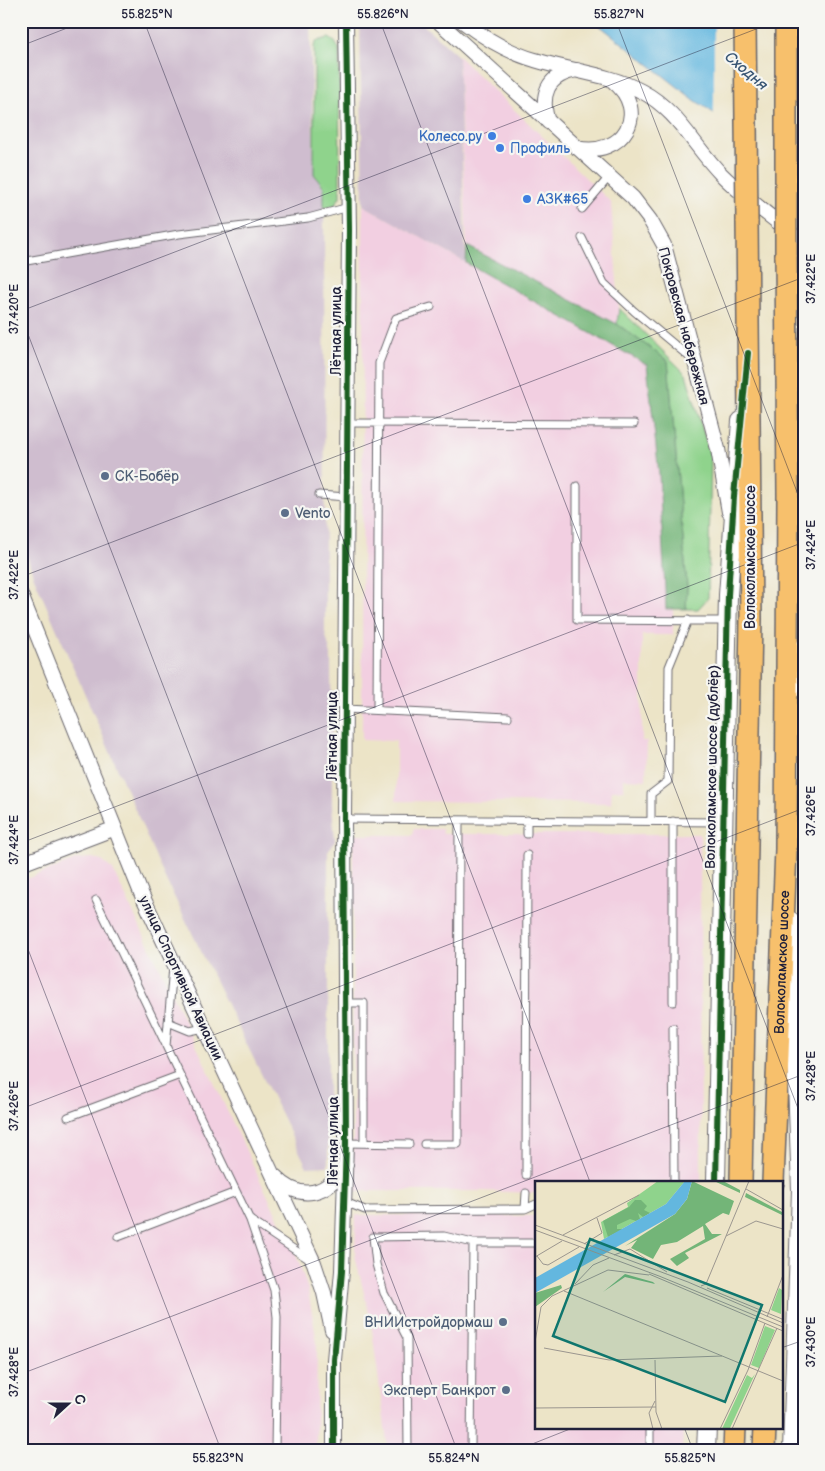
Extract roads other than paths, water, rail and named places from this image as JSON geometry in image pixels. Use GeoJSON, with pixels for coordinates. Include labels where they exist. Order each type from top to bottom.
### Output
{"type":"FeatureCollection","features":[{"type":"Feature","properties":{"kind":"main road","name":"Волоколамское шоссе"},"geometry":{"type":"LineString","coordinates":[[741,1181],[751,619],[745,21]]}},
{"type":"Feature","properties":{"kind":"main road","name":"Волоколамское шоссе"},"geometry":{"type":"LineString","coordinates":[[773,1181],[786,849],[788,495],[795,249],[786,21]]}},
{"type":"Feature","properties":{"kind":"main road"},"geometry":{"type":"LineString","coordinates":[[734,1428],[734,1450]]}},
{"type":"Feature","properties":{"kind":"main road"},"geometry":{"type":"LineString","coordinates":[[764,1450],[765,1428]]}},
{"type":"Feature","properties":{"kind":"street","name":"Лётная улица"},"geometry":{"type":"LineString","coordinates":[[334,1450],[334,1360],[346,1202],[344,819],[349,208],[346,21]]}},
{"type":"Feature","properties":{"kind":"street","name":"Покровская набережная"},"geometry":{"type":"LineString","coordinates":[[438,21],[633,198],[650,220],[664,245],[725,482],[732,542]]}},
{"type":"Feature","properties":{"kind":"street"},"geometry":{"type":"LineString","coordinates":[[462,21],[513,52],[535,60],[611,80],[640,90],[659,102],[684,126],[723,176],[795,249]]}},
{"type":"Feature","properties":{"kind":"street"},"geometry":{"type":"LineString","coordinates":[[548,122],[544,98],[547,88],[560,75],[577,70]]}},
{"type":"Feature","properties":{"kind":"street"},"geometry":{"type":"LineString","coordinates":[[577,148],[588,150],[606,148],[614,145],[625,133],[630,116],[630,106],[626,96],[611,80]]}},
{"type":"Feature","properties":{"kind":"street","name":"Волоколамское шоссе (дублёр)"},"geometry":{"type":"LineString","coordinates":[[716,1181],[727,621],[736,477],[748,353]]}},
{"type":"Feature","properties":{"kind":"street","name":"улица Спортивной Авиации"},"geometry":{"type":"LineString","coordinates":[[21,595],[113,829],[314,1263],[331,1321],[334,1360]]}},
{"type":"Feature","properties":{"kind":"street"},"geometry":{"type":"LineString","coordinates":[[787,720],[804,645]]}},
{"type":"Feature","properties":{"kind":"street"},"geometry":{"type":"LineString","coordinates":[[21,864],[113,829]]}},
{"type":"Feature","properties":{"kind":"street"},"geometry":{"type":"LineString","coordinates":[[786,849],[794,956],[801,1190],[792,1450]]}},
{"type":"Feature","properties":{"kind":"street"},"geometry":{"type":"LineString","coordinates":[[794,956],[804,976]]}},
{"type":"Feature","properties":{"kind":"street"},"geometry":{"type":"LineString","coordinates":[[796,1028],[804,1004]]}},
{"type":"Feature","properties":{"kind":"street","name":"Лётная улица"},"geometry":{"type":"LineString","coordinates":[[272,1173],[284,1186],[301,1193],[322,1190],[337,1179],[346,1164]]}},
{"type":"Feature","properties":{"kind":"street"},"geometry":{"type":"LineString","coordinates":[[706,1450],[707,1428]]}},
{"type":"Feature","properties":{"kind":"lane"},"geometry":{"type":"LineString","coordinates":[[582,209],[609,177]]}},
{"type":"Feature","properties":{"kind":"lane"},"geometry":{"type":"LineString","coordinates":[[21,262],[179,234],[308,218],[349,208]]}},
{"type":"Feature","properties":{"kind":"lane"},"geometry":{"type":"LineString","coordinates":[[582,238],[604,283],[634,311],[694,361]]}},
{"type":"Feature","properties":{"kind":"lane"},"geometry":{"type":"LineString","coordinates":[[377,709],[378,363],[396,318],[431,307]]}},
{"type":"Feature","properties":{"kind":"lane"},"geometry":{"type":"LineString","coordinates":[[348,423],[634,424]]}},
{"type":"Feature","properties":{"kind":"lane"},"geometry":{"type":"LineString","coordinates":[[577,486],[577,620],[727,621]]}},
{"type":"Feature","properties":{"kind":"lane"},"geometry":{"type":"LineString","coordinates":[[319,495],[347,497]]}},
{"type":"Feature","properties":{"kind":"lane"},"geometry":{"type":"LineString","coordinates":[[651,821],[651,794],[668,781],[669,666],[688,620]]}},
{"type":"Feature","properties":{"kind":"lane"},"geometry":{"type":"LineString","coordinates":[[345,709],[377,709],[508,717]]}},
{"type":"Feature","properties":{"kind":"lane"},"geometry":{"type":"LineString","coordinates":[[344,819],[723,822]]}},
{"type":"Feature","properties":{"kind":"lane"},"geometry":{"type":"LineString","coordinates":[[424,1144],[458,1144],[459,820]]}},
{"type":"Feature","properties":{"kind":"lane"},"geometry":{"type":"LineString","coordinates":[[527,820],[527,834]]}},
{"type":"Feature","properties":{"kind":"lane"},"geometry":{"type":"LineString","coordinates":[[673,821],[674,1002]]}},
{"type":"Feature","properties":{"kind":"lane"},"geometry":{"type":"LineString","coordinates":[[526,1175],[527,856]]}},
{"type":"Feature","properties":{"kind":"lane"},"geometry":{"type":"LineString","coordinates":[[96,900],[250,1220],[269,1272],[277,1317],[275,1450]]}},
{"type":"Feature","properties":{"kind":"lane"},"geometry":{"type":"LineString","coordinates":[[166,1046],[173,961]]}},
{"type":"Feature","properties":{"kind":"lane"},"geometry":{"type":"LineString","coordinates":[[345,1003],[364,1003],[364,1143]]}},
{"type":"Feature","properties":{"kind":"lane"},"geometry":{"type":"LineString","coordinates":[[168,1022],[190,1031],[204,1028]]}},
{"type":"Feature","properties":{"kind":"lane"},"geometry":{"type":"LineString","coordinates":[[673,1028],[674,1181]]}},
{"type":"Feature","properties":{"kind":"lane"},"geometry":{"type":"LineString","coordinates":[[68,1117],[180,1074]]}},
{"type":"Feature","properties":{"kind":"lane"},"geometry":{"type":"LineString","coordinates":[[346,1143],[409,1144]]}},
{"type":"Feature","properties":{"kind":"lane"},"geometry":{"type":"LineString","coordinates":[[118,1237],[236,1192]]}},
{"type":"Feature","properties":{"kind":"lane"},"geometry":{"type":"LineString","coordinates":[[525,1209],[526,1193]]}},
{"type":"Feature","properties":{"kind":"lane"},"geometry":{"type":"LineString","coordinates":[[346,1202],[365,1210],[525,1209],[535,1204]]}},
{"type":"Feature","properties":{"kind":"lane"},"geometry":{"type":"LineString","coordinates":[[250,1220],[314,1263]]}},
{"type":"Feature","properties":{"kind":"lane"},"geometry":{"type":"LineString","coordinates":[[408,1450],[407,1338],[384,1293],[376,1264],[373,1237],[444,1236],[473,1243],[535,1243]]}},
{"type":"Feature","properties":{"kind":"lane"},"geometry":{"type":"LineString","coordinates":[[471,1450],[473,1243]]}},
{"type":"Feature","properties":{"kind":"lane"},"geometry":{"type":"LineString","coordinates":[[650,1428],[650,1450]]}},
{"type":"Feature","properties":{"kind":"water"},"geometry":{"type":"Polygon","coordinates":[[[594,21],[759,21],[724,120],[693,99],[594,21]]]}},
{"type":"Feature","properties":{"kind":"place","name":"Колесо.ру"},"geometry":{"type":"Point","coordinates":[492,136]}},
{"type":"Feature","properties":{"kind":"place","name":"Профиль"},"geometry":{"type":"Point","coordinates":[500,148]}},
{"type":"Feature","properties":{"kind":"place","name":"АЗК#65"},"geometry":{"type":"Point","coordinates":[527,199]}},
{"type":"Feature","properties":{"kind":"place","name":"СК-Бобёр"},"geometry":{"type":"Point","coordinates":[105,476]}},
{"type":"Feature","properties":{"kind":"place","name":"Vento"},"geometry":{"type":"Point","coordinates":[285,513]}},
{"type":"Feature","properties":{"kind":"place","name":"ВНИИстройдормаш"},"geometry":{"type":"Point","coordinates":[503,1322]}},
{"type":"Feature","properties":{"kind":"place","name":"Эксперт Банкрот"},"geometry":{"type":"Point","coordinates":[506,1390]}},
{"type":"Feature","properties":{"kind":"water label","name":"Сходня"},"geometry":{"type":"Point","coordinates":[746,71]}}]}
